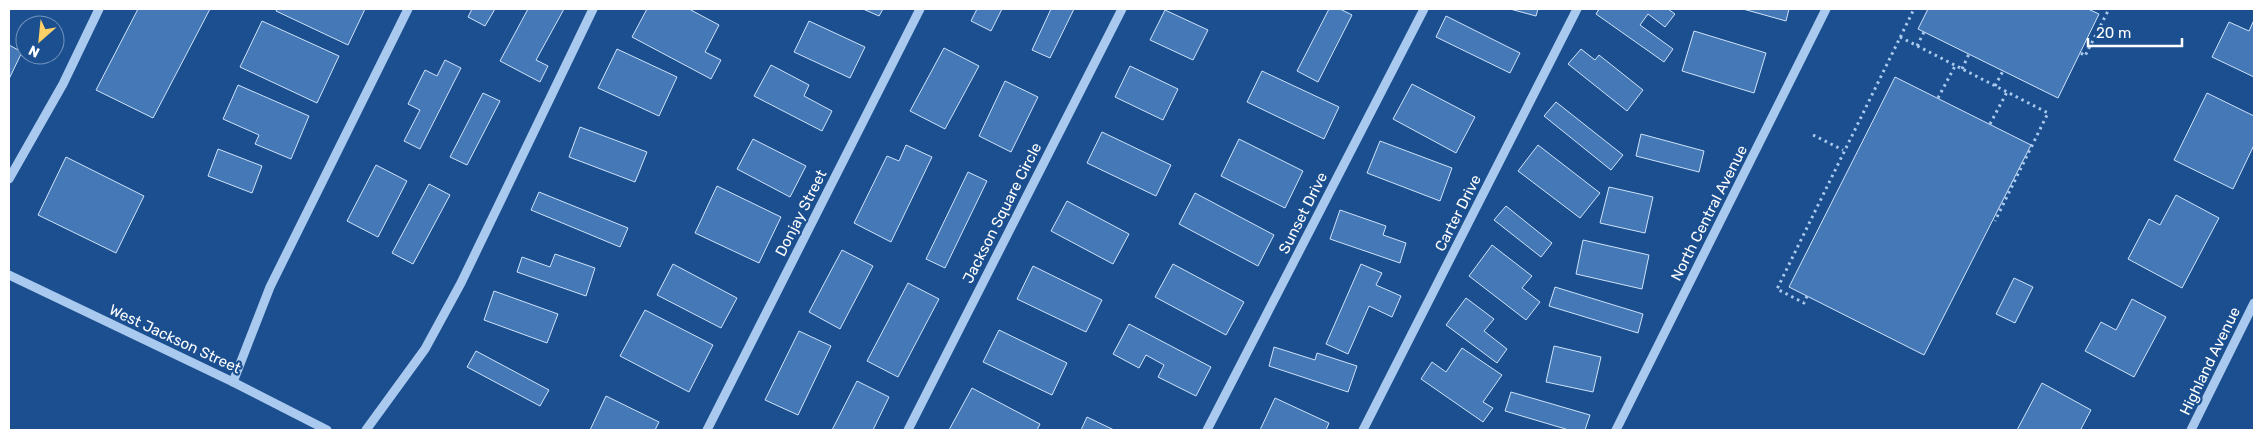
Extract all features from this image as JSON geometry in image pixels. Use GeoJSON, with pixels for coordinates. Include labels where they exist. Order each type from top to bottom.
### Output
{"type":"FeatureCollection","features":[{"type":"Feature","properties":{"kind":"street"},"geometry":{"type":"LineString","coordinates":[[9,179],[64,84],[99,9]]}},
{"type":"Feature","properties":{"kind":"street"},"geometry":{"type":"LineString","coordinates":[[233,382],[270,287],[408,9]]}},
{"type":"Feature","properties":{"kind":"street"},"geometry":{"type":"LineString","coordinates":[[366,430],[425,349],[461,283],[594,9]]}},
{"type":"Feature","properties":{"kind":"street","name":"Donjay Street"},"geometry":{"type":"LineString","coordinates":[[706,430],[920,9]]}},
{"type":"Feature","properties":{"kind":"street","name":"Jackson Square Circle"},"geometry":{"type":"LineString","coordinates":[[908,430],[1122,9]]}},
{"type":"Feature","properties":{"kind":"street","name":"Sunset Drive"},"geometry":{"type":"LineString","coordinates":[[1207,430],[1424,9]]}},
{"type":"Feature","properties":{"kind":"street","name":"Carter Drive"},"geometry":{"type":"LineString","coordinates":[[1363,430],[1577,9]]}},
{"type":"Feature","properties":{"kind":"street","name":"North Central Avenue"},"geometry":{"type":"LineString","coordinates":[[1616,430],[1826,9]]}},
{"type":"Feature","properties":{"kind":"street","name":"West Jackson Street"},"geometry":{"type":"LineString","coordinates":[[9,275],[233,382],[328,430]]}},
{"type":"Feature","properties":{"kind":"street","name":"Highland Avenue"},"geometry":{"type":"LineString","coordinates":[[2191,430],[2254,304]]}},
{"type":"Feature","properties":{"kind":"path"},"geometry":{"type":"LineString","coordinates":[[1807,296],[1804,303],[1778,289],[1838,167],[1843,150],[1914,9]]}},
{"type":"Feature","properties":{"kind":"path"},"geometry":{"type":"LineString","coordinates":[[2081,53],[2085,56],[2109,9]]}},
{"type":"Feature","properties":{"kind":"path"},"geometry":{"type":"LineString","coordinates":[[1917,46],[1924,32]]}},
{"type":"Feature","properties":{"kind":"path"},"geometry":{"type":"LineString","coordinates":[[1900,37],[2048,113],[1995,221]]}},
{"type":"Feature","properties":{"kind":"path"},"geometry":{"type":"LineString","coordinates":[[1962,69],[1969,54]]}},
{"type":"Feature","properties":{"kind":"path"},"geometry":{"type":"LineString","coordinates":[[1938,98],[1955,65]]}},
{"type":"Feature","properties":{"kind":"path"},"geometry":{"type":"LineString","coordinates":[[1996,86],[2003,71]]}},
{"type":"Feature","properties":{"kind":"path"},"geometry":{"type":"LineString","coordinates":[[1990,124],[2007,92]]}},
{"type":"Feature","properties":{"kind":"path"},"geometry":{"type":"LineString","coordinates":[[1813,135],[1843,150]]}},
{"type":"Feature","properties":{"kind":"building"},"geometry":{"type":"Polygon","coordinates":[[[138,9],[210,9],[153,118],[96,90],[138,9]]]}},
{"type":"Feature","properties":{"kind":"building"},"geometry":{"type":"Polygon","coordinates":[[[277,9],[365,9],[348,45],[276,11],[277,9]]]}},
{"type":"Feature","properties":{"kind":"building"},"geometry":{"type":"Polygon","coordinates":[[[472,9],[495,9],[485,26],[468,17],[472,9]]]}},
{"type":"Feature","properties":{"kind":"building"},"geometry":{"type":"Polygon","coordinates":[[[528,9],[564,9],[536,60],[548,66],[540,82],[500,61],[528,9]]]}},
{"type":"Feature","properties":{"kind":"building"},"geometry":{"type":"Polygon","coordinates":[[[647,9],[689,9],[719,25],[705,52],[721,60],[711,79],[632,37],[647,9]]]}},
{"type":"Feature","properties":{"kind":"building"},"geometry":{"type":"Polygon","coordinates":[[[863,9],[883,9],[879,16],[863,9]]]}},
{"type":"Feature","properties":{"kind":"building"},"geometry":{"type":"Polygon","coordinates":[[[977,9],[1002,9],[991,31],[971,21],[977,9]]]}},
{"type":"Feature","properties":{"kind":"building"},"geometry":{"type":"Polygon","coordinates":[[[1051,9],[1074,9],[1050,58],[1032,50],[1051,9]]]}},
{"type":"Feature","properties":{"kind":"building"},"geometry":{"type":"Polygon","coordinates":[[[1329,9],[1340,9],[1352,15],[1318,82],[1297,71],[1329,9]]]}},
{"type":"Feature","properties":{"kind":"building"},"geometry":{"type":"Polygon","coordinates":[[[1510,9],[1538,9],[1536,16],[1510,9]]]}},
{"type":"Feature","properties":{"kind":"building"},"geometry":{"type":"Polygon","coordinates":[[[1599,9],[1668,9],[1675,14],[1665,27],[1648,14],[1640,25],[1673,49],[1664,62],[1596,14],[1599,9]]]}},
{"type":"Feature","properties":{"kind":"building"},"geometry":{"type":"Polygon","coordinates":[[[1743,9],[1789,9],[1786,21],[1743,9]]]}},
{"type":"Feature","properties":{"kind":"building"},"geometry":{"type":"Polygon","coordinates":[[[1928,9],[2088,9],[2099,14],[2058,98],[1918,29],[1928,9]]]}},
{"type":"Feature","properties":{"kind":"building"},"geometry":{"type":"Polygon","coordinates":[[[1165,10],[1208,30],[1193,60],[1150,40],[1165,10]]]}},
{"type":"Feature","properties":{"kind":"building"},"geometry":{"type":"Polygon","coordinates":[[[1446,16],[1520,53],[1510,73],[1436,37],[1446,16]]]}},
{"type":"Feature","properties":{"kind":"building"},"geometry":{"type":"Polygon","coordinates":[[[2254,20],[2254,77],[2212,57],[2229,22],[2249,31],[2254,20]]]}},
{"type":"Feature","properties":{"kind":"building"},"geometry":{"type":"Polygon","coordinates":[[[262,21],[339,56],[317,103],[240,67],[262,21]]]}},
{"type":"Feature","properties":{"kind":"building"},"geometry":{"type":"Polygon","coordinates":[[[809,21],[865,47],[850,78],[794,52],[809,21]]]}},
{"type":"Feature","properties":{"kind":"building"},"geometry":{"type":"Polygon","coordinates":[[[1694,31],[1766,53],[1754,93],[1682,71],[1694,31]]]}},
{"type":"Feature","properties":{"kind":"building"},"geometry":{"type":"Polygon","coordinates":[[[9,45],[15,48],[16,65],[9,79],[9,45]]]}},
{"type":"Feature","properties":{"kind":"building"},"geometry":{"type":"Polygon","coordinates":[[[944,48],[979,66],[945,129],[910,111],[944,48]]]}},
{"type":"Feature","properties":{"kind":"building"},"geometry":{"type":"Polygon","coordinates":[[[617,49],[677,77],[659,116],[598,88],[617,49]]]}},
{"type":"Feature","properties":{"kind":"building"},"geometry":{"type":"Polygon","coordinates":[[[1581,49],[1595,60],[1599,55],[1643,90],[1627,111],[1568,64],[1581,49]]]}},
{"type":"Feature","properties":{"kind":"building"},"geometry":{"type":"Polygon","coordinates":[[[445,60],[461,68],[420,149],[404,141],[420,110],[408,104],[425,70],[437,76],[445,60]]]}},
{"type":"Feature","properties":{"kind":"building"},"geometry":{"type":"Polygon","coordinates":[[[771,65],[809,85],[804,96],[832,111],[822,131],[754,96],[771,65]]]}},
{"type":"Feature","properties":{"kind":"building"},"geometry":{"type":"Polygon","coordinates":[[[1130,66],[1178,89],[1163,120],[1115,97],[1130,66]]]}},
{"type":"Feature","properties":{"kind":"building"},"geometry":{"type":"Polygon","coordinates":[[[1262,71],[1339,107],[1324,139],[1247,102],[1262,71]]]}},
{"type":"Feature","properties":{"kind":"building"},"geometry":{"type":"Polygon","coordinates":[[[1895,77],[2031,145],[1924,355],[1789,287],[1895,77]]]}},
{"type":"Feature","properties":{"kind":"building"},"geometry":{"type":"Polygon","coordinates":[[[1005,81],[1038,97],[1011,152],[979,136],[1005,81]]]}},
{"type":"Feature","properties":{"kind":"building"},"geometry":{"type":"Polygon","coordinates":[[[1412,84],[1475,117],[1456,153],[1393,119],[1412,84]]]}},
{"type":"Feature","properties":{"kind":"building"},"geometry":{"type":"Polygon","coordinates":[[[238,85],[309,116],[291,159],[255,144],[259,135],[223,119],[238,85]]]}},
{"type":"Feature","properties":{"kind":"building"},"geometry":{"type":"Polygon","coordinates":[[[483,93],[500,101],[467,165],[450,157],[483,93]]]}},
{"type":"Feature","properties":{"kind":"building"},"geometry":{"type":"Polygon","coordinates":[[[2207,93],[2254,116],[2254,145],[2233,189],[2174,160],[2207,93]]]}},
{"type":"Feature","properties":{"kind":"building"},"geometry":{"type":"Polygon","coordinates":[[[1556,102],[1623,155],[1611,170],[1544,116],[1556,102]]]}},
{"type":"Feature","properties":{"kind":"building"},"geometry":{"type":"Polygon","coordinates":[[[580,127],[647,152],[635,182],[569,157],[580,127]]]}},
{"type":"Feature","properties":{"kind":"building"},"geometry":{"type":"Polygon","coordinates":[[[1102,132],[1171,165],[1156,196],[1087,163],[1102,132]]]}},
{"type":"Feature","properties":{"kind":"building"},"geometry":{"type":"Polygon","coordinates":[[[1641,134],[1704,151],[1699,172],[1636,156],[1641,134]]]}},
{"type":"Feature","properties":{"kind":"building"},"geometry":{"type":"Polygon","coordinates":[[[753,139],[806,166],[790,197],[737,169],[753,139]]]}},
{"type":"Feature","properties":{"kind":"building"},"geometry":{"type":"Polygon","coordinates":[[[1239,139],[1303,171],[1285,208],[1221,176],[1239,139]]]}},
{"type":"Feature","properties":{"kind":"building"},"geometry":{"type":"Polygon","coordinates":[[[1380,141],[1452,168],[1440,201],[1367,173],[1380,141]]]}},
{"type":"Feature","properties":{"kind":"building"},"geometry":{"type":"Polygon","coordinates":[[[906,145],[932,157],[891,242],[854,223],[887,156],[899,161],[906,145]]]}},
{"type":"Feature","properties":{"kind":"building"},"geometry":{"type":"Polygon","coordinates":[[[1538,145],[1600,193],[1580,218],[1518,171],[1538,145]]]}},
{"type":"Feature","properties":{"kind":"building"},"geometry":{"type":"Polygon","coordinates":[[[218,149],[262,166],[252,193],[208,176],[218,149]]]}},
{"type":"Feature","properties":{"kind":"building"},"geometry":{"type":"Polygon","coordinates":[[[66,157],[144,196],[116,253],[38,215],[66,157]]]}},
{"type":"Feature","properties":{"kind":"building"},"geometry":{"type":"Polygon","coordinates":[[[376,165],[407,181],[378,237],[347,221],[376,165]]]}},
{"type":"Feature","properties":{"kind":"building"},"geometry":{"type":"Polygon","coordinates":[[[968,172],[987,181],[945,268],[926,259],[968,172]]]}},
{"type":"Feature","properties":{"kind":"building"},"geometry":{"type":"Polygon","coordinates":[[[429,184],[450,195],[413,264],[392,253],[429,184]]]}},
{"type":"Feature","properties":{"kind":"building"},"geometry":{"type":"Polygon","coordinates":[[[717,186],[781,217],[759,263],[695,233],[717,186]]]}},
{"type":"Feature","properties":{"kind":"building"},"geometry":{"type":"Polygon","coordinates":[[[1609,187],[1653,197],[1645,233],[1600,223],[1609,187]]]}},
{"type":"Feature","properties":{"kind":"building"},"geometry":{"type":"Polygon","coordinates":[[[539,192],[628,228],[620,247],[531,210],[539,192]]]}},
{"type":"Feature","properties":{"kind":"building"},"geometry":{"type":"Polygon","coordinates":[[[1195,193],[1274,235],[1258,266],[1179,224],[1195,193]]]}},
{"type":"Feature","properties":{"kind":"building"},"geometry":{"type":"Polygon","coordinates":[[[2176,195],[2219,218],[2182,288],[2128,259],[2149,219],[2160,225],[2176,195]]]}},
{"type":"Feature","properties":{"kind":"building"},"geometry":{"type":"Polygon","coordinates":[[[1067,201],[1129,234],[1113,264],[1051,231],[1067,201]]]}},
{"type":"Feature","properties":{"kind":"building"},"geometry":{"type":"Polygon","coordinates":[[[1506,206],[1552,243],[1541,257],[1494,220],[1506,206]]]}},
{"type":"Feature","properties":{"kind":"building"},"geometry":{"type":"Polygon","coordinates":[[[1340,210],[1386,226],[1383,235],[1406,243],[1400,263],[1330,239],[1340,210]]]}},
{"type":"Feature","properties":{"kind":"building"},"geometry":{"type":"Polygon","coordinates":[[[1583,240],[1649,255],[1642,289],[1576,274],[1583,240]]]}},
{"type":"Feature","properties":{"kind":"building"},"geometry":{"type":"Polygon","coordinates":[[[1492,245],[1532,276],[1522,288],[1540,302],[1526,320],[1469,276],[1492,245]]]}},
{"type":"Feature","properties":{"kind":"building"},"geometry":{"type":"Polygon","coordinates":[[[842,250],[873,266],[840,329],[809,312],[842,250]]]}},
{"type":"Feature","properties":{"kind":"building"},"geometry":{"type":"Polygon","coordinates":[[[555,254],[595,268],[586,296],[517,272],[522,257],[550,267],[555,254]]]}},
{"type":"Feature","properties":{"kind":"building"},"geometry":{"type":"Polygon","coordinates":[[[673,264],[737,298],[721,328],[657,295],[673,264]]]}},
{"type":"Feature","properties":{"kind":"building"},"geometry":{"type":"Polygon","coordinates":[[[1173,264],[1244,302],[1226,335],[1155,297],[1173,264]]]}},
{"type":"Feature","properties":{"kind":"building"},"geometry":{"type":"Polygon","coordinates":[[[1361,264],[1382,273],[1376,285],[1401,296],[1392,317],[1369,306],[1348,354],[1326,344],[1361,264]]]}},
{"type":"Feature","properties":{"kind":"building"},"geometry":{"type":"Polygon","coordinates":[[[1033,266],[1102,300],[1086,332],[1017,299],[1033,266]]]}},
{"type":"Feature","properties":{"kind":"building"},"geometry":{"type":"Polygon","coordinates":[[[2014,278],[2033,287],[2015,323],[1996,314],[2014,278]]]}},
{"type":"Feature","properties":{"kind":"building"},"geometry":{"type":"Polygon","coordinates":[[[908,283],[939,299],[898,377],[867,361],[908,283]]]}},
{"type":"Feature","properties":{"kind":"building"},"geometry":{"type":"Polygon","coordinates":[[[1555,287],[1643,314],[1638,333],[1549,306],[1555,287]]]}},
{"type":"Feature","properties":{"kind":"building"},"geometry":{"type":"Polygon","coordinates":[[[494,291],[558,314],[547,343],[484,320],[494,291]]]}},
{"type":"Feature","properties":{"kind":"building"},"geometry":{"type":"Polygon","coordinates":[[[1466,298],[1494,319],[1484,331],[1507,349],[1497,363],[1446,325],[1466,298]]]}},
{"type":"Feature","properties":{"kind":"building"},"geometry":{"type":"Polygon","coordinates":[[[2132,299],[2166,317],[2134,377],[2085,351],[2101,322],[2116,330],[2132,299]]]}},
{"type":"Feature","properties":{"kind":"building"},"geometry":{"type":"Polygon","coordinates":[[[645,310],[713,345],[689,392],[620,356],[645,310]]]}},
{"type":"Feature","properties":{"kind":"building"},"geometry":{"type":"Polygon","coordinates":[[[1129,324],[1211,367],[1196,396],[1158,377],[1164,365],[1146,355],[1139,368],[1113,354],[1129,324]]]}},
{"type":"Feature","properties":{"kind":"building"},"geometry":{"type":"Polygon","coordinates":[[[999,330],[1067,363],[1052,395],[983,362],[999,330]]]}},
{"type":"Feature","properties":{"kind":"building"},"geometry":{"type":"Polygon","coordinates":[[[799,331],[831,346],[798,415],[765,400],[799,331]]]}},
{"type":"Feature","properties":{"kind":"building"},"geometry":{"type":"Polygon","coordinates":[[[1554,346],[1601,357],[1593,392],[1546,382],[1554,346]]]}},
{"type":"Feature","properties":{"kind":"building"},"geometry":{"type":"Polygon","coordinates":[[[1274,347],[1315,360],[1317,353],[1357,366],[1348,392],[1269,366],[1274,347]]]}},
{"type":"Feature","properties":{"kind":"building"},"geometry":{"type":"Polygon","coordinates":[[[1462,348],[1502,375],[1483,402],[1493,408],[1483,422],[1421,379],[1432,362],[1446,372],[1462,348]]]}},
{"type":"Feature","properties":{"kind":"building"},"geometry":{"type":"Polygon","coordinates":[[[476,351],[549,390],[540,406],[467,367],[476,351]]]}},
{"type":"Feature","properties":{"kind":"building"},"geometry":{"type":"Polygon","coordinates":[[[857,381],[889,397],[873,430],[832,430],[857,381]]]}},
{"type":"Feature","properties":{"kind":"building"},"geometry":{"type":"Polygon","coordinates":[[[2042,383],[2091,410],[2081,429],[2084,430],[2017,430],[2042,383]]]}},
{"type":"Feature","properties":{"kind":"building"},"geometry":{"type":"Polygon","coordinates":[[[972,388],[1040,424],[1037,430],[949,430],[972,388]]]}},
{"type":"Feature","properties":{"kind":"building"},"geometry":{"type":"Polygon","coordinates":[[[1511,392],[1590,415],[1585,430],[1569,430],[1505,411],[1511,392]]]}},
{"type":"Feature","properties":{"kind":"building"},"geometry":{"type":"Polygon","coordinates":[[[606,396],[659,422],[655,430],[590,430],[606,396]]]}},
{"type":"Feature","properties":{"kind":"building"},"geometry":{"type":"Polygon","coordinates":[[[1275,398],[1329,423],[1326,430],[1260,430],[1275,398]]]}},
{"type":"Feature","properties":{"kind":"building"},"geometry":{"type":"Polygon","coordinates":[[[1087,417],[1114,430],[1081,430],[1087,417]]]}}]}
